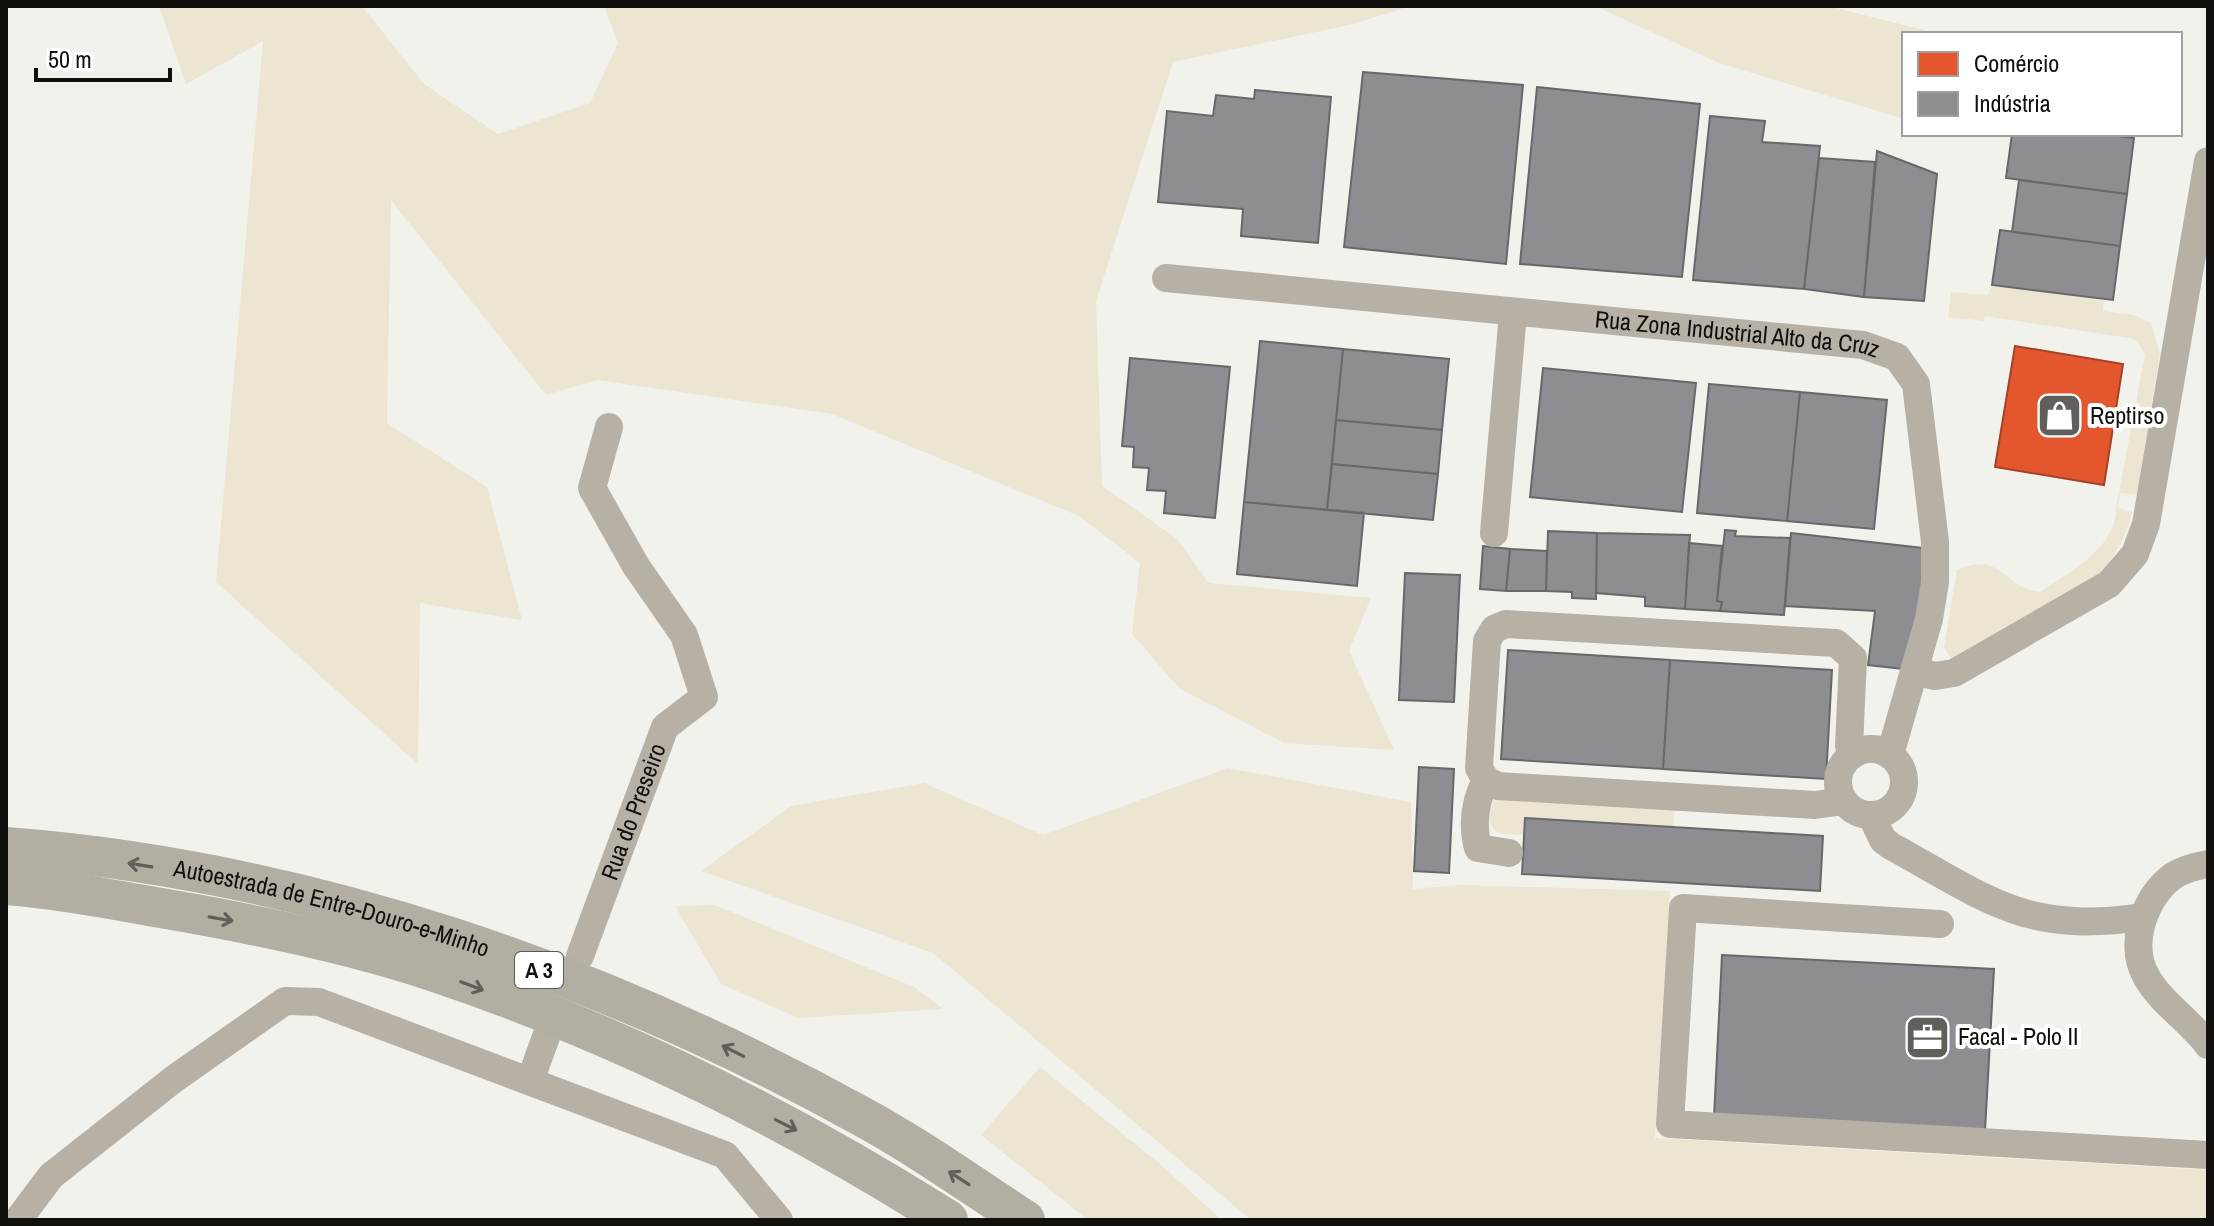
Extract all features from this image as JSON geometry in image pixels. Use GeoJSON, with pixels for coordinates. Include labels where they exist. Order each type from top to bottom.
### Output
{"type":"FeatureCollection","features":[{"type":"Feature","properties":{"kind":"highway","name":"Autoestrada de Entre-Douro-e-Minho"},"geometry":{"type":"LineString","coordinates":[[6,847],[47,850],[241,881],[446,935],[663,1016],[863,1117],[1025,1220]]}},
{"type":"Feature","properties":{"kind":"highway","name":"Autoestrada de Entre-Douro-e-Minho"},"geometry":{"type":"LineString","coordinates":[[6,885],[43,887],[237,921],[431,971],[645,1053],[843,1154],[948,1220]]}},
{"type":"Feature","properties":{"kind":"street"},"geometry":{"type":"LineString","coordinates":[[1917,672],[1935,676],[1954,673],[2109,584],[2135,554],[2146,524],[2208,161]]}},
{"type":"Feature","properties":{"kind":"street","name":"Rua Zona Industrial Alto da Cruz"},"geometry":{"type":"LineString","coordinates":[[1166,278],[1863,345],[1897,357],[1916,384],[1935,542],[1935,582],[1917,672],[1890,755]]}},
{"type":"Feature","properties":{"kind":"street"},"geometry":{"type":"LineString","coordinates":[[1494,533],[1513,313]]}},
{"type":"Feature","properties":{"kind":"street","name":"Rua do Preseiro"},"geometry":{"type":"LineString","coordinates":[[580,956],[665,727],[704,697],[684,635],[636,566],[592,488],[609,427]]}},
{"type":"Feature","properties":{"kind":"street"},"geometry":{"type":"LineString","coordinates":[[1844,801],[1815,805],[1498,786],[1486,780],[1479,768],[1487,641],[1494,629],[1506,624],[1836,643],[1853,658],[1849,746],[1853,754]]}},
{"type":"Feature","properties":{"kind":"street"},"geometry":{"type":"LineString","coordinates":[[1867,749],[1890,755],[1901,767],[1904,789],[1892,808],[1871,815],[1860,814],[1844,801],[1838,777],[1842,767],[1853,754],[1867,749]]}},
{"type":"Feature","properties":{"kind":"street"},"geometry":{"type":"LineString","coordinates":[[1486,780],[1478,796],[1475,835],[1478,848],[1509,853]]}},
{"type":"Feature","properties":{"kind":"street"},"geometry":{"type":"LineString","coordinates":[[1871,815],[1883,840],[1891,846],[1971,893],[2007,910],[2062,922],[2095,924],[2143,917]]}},
{"type":"Feature","properties":{"kind":"street"},"geometry":{"type":"LineString","coordinates":[[2208,864],[2175,874],[2156,892],[2143,917],[2139,935],[2146,976],[2208,1045]]}},
{"type":"Feature","properties":{"kind":"street"},"geometry":{"type":"LineString","coordinates":[[1940,924],[1683,908],[1670,1124],[2208,1155]]}},
{"type":"Feature","properties":{"kind":"street"},"geometry":{"type":"LineString","coordinates":[[16,1209],[51,1176],[174,1079],[285,1001],[319,1002],[725,1155],[779,1220]]}},
{"type":"Feature","properties":{"kind":"street"},"geometry":{"type":"LineString","coordinates":[[530,1081],[546,1037]]}},
{"type":"Feature","properties":{"kind":"shaded area"},"geometry":{"type":"Polygon","coordinates":[[[159,6],[362,6],[424,84],[498,134],[590,103],[618,43],[604,6],[1410,6],[1354,24],[1173,62],[1096,301],[1102,486],[1176,538],[1209,583],[1371,598],[1349,651],[1394,750],[1284,743],[1179,688],[1132,634],[1140,563],[1079,516],[832,414],[597,380],[546,395],[391,200],[387,423],[487,487],[522,620],[420,603],[418,764],[216,582],[263,41],[186,84],[159,6]]]}},
{"type":"Feature","properties":{"kind":"shaded area"},"geometry":{"type":"Polygon","coordinates":[[[1595,6],[1828,6],[1932,32],[1902,32],[1902,118],[1719,63],[1595,6]]]}},
{"type":"Feature","properties":{"kind":"shaded area"},"geometry":{"type":"Polygon","coordinates":[[[1992,285],[2104,299],[2103,311],[2134,315],[2151,323],[2160,353],[2137,495],[2120,493],[2118,508],[2132,512],[2123,538],[2110,561],[2098,575],[1951,658],[1944,647],[1957,570],[1984,564],[2027,589],[2040,592],[2089,558],[2108,536],[2114,523],[2145,354],[2136,340],[2129,338],[1985,316],[1984,321],[1948,317],[1951,292],[1988,295],[1992,285]]]}},
{"type":"Feature","properties":{"kind":"shaded area"},"geometry":{"type":"Polygon","coordinates":[[[1228,768],[1411,802],[1413,889],[1459,885],[1670,891],[1655,1138],[2208,1170],[2208,1220],[1251,1220],[933,953],[701,871],[791,806],[924,783],[1043,835],[1228,768]]]}},
{"type":"Feature","properties":{"kind":"shaded area"},"geometry":{"type":"Polygon","coordinates":[[[1499,798],[1675,807],[1673,827],[1526,818],[1524,835],[1501,834],[1493,828],[1490,820],[1494,801],[1499,798]]]}},
{"type":"Feature","properties":{"kind":"shaded area"},"geometry":{"type":"Polygon","coordinates":[[[715,905],[914,987],[943,1009],[798,1018],[721,984],[675,906],[715,905]]]}},
{"type":"Feature","properties":{"kind":"shaded area"},"geometry":{"type":"Polygon","coordinates":[[[1040,1067],[1160,1164],[1222,1220],[1088,1220],[981,1135],[1040,1067]]]}},
{"type":"Feature","properties":{"kind":"building: Comércio","name":"Reptirso"},"geometry":{"type":"Polygon","coordinates":[[[2015,346],[2123,364],[2104,485],[1995,467],[2015,346]]]}},
{"type":"Feature","properties":{"kind":"building: Indústria"},"geometry":{"type":"Polygon","coordinates":[[[1363,72],[1523,85],[1506,264],[1344,247],[1363,72]]]}},
{"type":"Feature","properties":{"kind":"building: Indústria"},"geometry":{"type":"Polygon","coordinates":[[[1537,87],[1700,104],[1682,277],[1520,264],[1537,87]]]}},
{"type":"Feature","properties":{"kind":"building: Indústria"},"geometry":{"type":"Polygon","coordinates":[[[1255,90],[1331,97],[1318,243],[1241,236],[1243,209],[1158,202],[1167,111],[1213,116],[1216,95],[1254,99],[1255,90]]]}},
{"type":"Feature","properties":{"kind":"building: Indústria"},"geometry":{"type":"Polygon","coordinates":[[[1710,116],[1765,121],[1762,142],[1820,146],[1804,289],[1693,280],[1710,116]]]}},
{"type":"Feature","properties":{"kind":"building: Indústria"},"geometry":{"type":"Polygon","coordinates":[[[2012,136],[2134,138],[2127,194],[2006,178],[2012,136]]]}},
{"type":"Feature","properties":{"kind":"building: Indústria"},"geometry":{"type":"Polygon","coordinates":[[[1877,151],[1937,174],[1924,301],[1864,297],[1877,151]]]}},
{"type":"Feature","properties":{"kind":"building: Indústria"},"geometry":{"type":"Polygon","coordinates":[[[1819,158],[1875,162],[1864,297],[1804,289],[1819,158]]]}},
{"type":"Feature","properties":{"kind":"building: Indústria"},"geometry":{"type":"Polygon","coordinates":[[[2019,180],[2127,194],[2120,246],[2012,232],[2019,180]]]}},
{"type":"Feature","properties":{"kind":"building: Indústria"},"geometry":{"type":"Polygon","coordinates":[[[2000,230],[2120,246],[2113,300],[1992,285],[2000,230]]]}},
{"type":"Feature","properties":{"kind":"building: Indústria"},"geometry":{"type":"Polygon","coordinates":[[[1260,341],[1343,349],[1327,510],[1244,502],[1260,341]]]}},
{"type":"Feature","properties":{"kind":"building: Indústria"},"geometry":{"type":"Polygon","coordinates":[[[1343,349],[1449,359],[1442,430],[1336,420],[1343,349]]]}},
{"type":"Feature","properties":{"kind":"building: Indústria"},"geometry":{"type":"Polygon","coordinates":[[[1130,358],[1230,367],[1215,518],[1164,513],[1166,491],[1147,490],[1149,468],[1133,467],[1134,447],[1122,446],[1130,358]]]}},
{"type":"Feature","properties":{"kind":"building: Indústria"},"geometry":{"type":"Polygon","coordinates":[[[1543,368],[1696,383],[1682,512],[1530,497],[1543,368]]]}},
{"type":"Feature","properties":{"kind":"building: Indústria"},"geometry":{"type":"Polygon","coordinates":[[[1709,384],[1800,392],[1787,521],[1697,513],[1709,384]]]}},
{"type":"Feature","properties":{"kind":"building: Indústria"},"geometry":{"type":"Polygon","coordinates":[[[1800,392],[1887,400],[1874,529],[1787,521],[1800,392]]]}},
{"type":"Feature","properties":{"kind":"building: Indústria"},"geometry":{"type":"Polygon","coordinates":[[[1336,420],[1442,430],[1438,474],[1332,464],[1336,420]]]}},
{"type":"Feature","properties":{"kind":"building: Indústria"},"geometry":{"type":"Polygon","coordinates":[[[1332,464],[1438,474],[1433,520],[1327,510],[1332,464]]]}},
{"type":"Feature","properties":{"kind":"building: Indústria"},"geometry":{"type":"Polygon","coordinates":[[[1244,502],[1364,513],[1357,586],[1237,574],[1244,502]]]}},
{"type":"Feature","properties":{"kind":"building: Indústria"},"geometry":{"type":"Polygon","coordinates":[[[1725,530],[1736,531],[1735,536],[1790,538],[1784,615],[1720,611],[1722,602],[1717,601],[1725,530]]]}},
{"type":"Feature","properties":{"kind":"building: Indústria"},"geometry":{"type":"Polygon","coordinates":[[[1548,531],[1597,533],[1596,599],[1572,598],[1572,592],[1546,591],[1548,531]]]}},
{"type":"Feature","properties":{"kind":"building: Indústria"},"geometry":{"type":"Polygon","coordinates":[[[1597,533],[1690,535],[1685,609],[1645,606],[1645,597],[1596,593],[1597,533]]]}},
{"type":"Feature","properties":{"kind":"building: Indústria"},"geometry":{"type":"Polygon","coordinates":[[[1791,533],[1923,548],[1926,552],[1918,614],[1903,669],[1868,665],[1875,611],[1785,606],[1791,533]]]}},
{"type":"Feature","properties":{"kind":"building: Indústria"},"geometry":{"type":"Polygon","coordinates":[[[1689,543],[1722,546],[1717,601],[1722,602],[1720,611],[1685,609],[1689,543]]]}},
{"type":"Feature","properties":{"kind":"building: Indústria"},"geometry":{"type":"Polygon","coordinates":[[[1483,546],[1510,549],[1506,591],[1480,589],[1483,546]]]}},
{"type":"Feature","properties":{"kind":"building: Indústria"},"geometry":{"type":"Polygon","coordinates":[[[1510,549],[1547,551],[1546,591],[1506,591],[1510,549]]]}},
{"type":"Feature","properties":{"kind":"building: Indústria"},"geometry":{"type":"Polygon","coordinates":[[[1405,573],[1460,575],[1454,702],[1399,700],[1405,573]]]}},
{"type":"Feature","properties":{"kind":"building: Indústria"},"geometry":{"type":"Polygon","coordinates":[[[1508,650],[1670,660],[1663,769],[1501,759],[1508,650]]]}},
{"type":"Feature","properties":{"kind":"building: Indústria"},"geometry":{"type":"Polygon","coordinates":[[[1670,660],[1832,670],[1826,779],[1663,769],[1670,660]]]}},
{"type":"Feature","properties":{"kind":"building: Indústria"},"geometry":{"type":"Polygon","coordinates":[[[1419,767],[1454,769],[1449,873],[1414,871],[1419,767]]]}},
{"type":"Feature","properties":{"kind":"building: Indústria"},"geometry":{"type":"Polygon","coordinates":[[[1525,818],[1823,836],[1820,891],[1522,874],[1525,818]]]}},
{"type":"Feature","properties":{"kind":"building: Indústria"},"geometry":{"type":"Polygon","coordinates":[[[1722,955],[1994,969],[1985,1131],[1714,1117],[1722,955]]]}},
{"type":"Feature","properties":{"kind":"place","name":"Reptirso"},"geometry":{"type":"Point","coordinates":[2059,416]}},
{"type":"Feature","properties":{"kind":"place","name":"Facal - Polo II"},"geometry":{"type":"Point","coordinates":[1927,1037]}}]}
